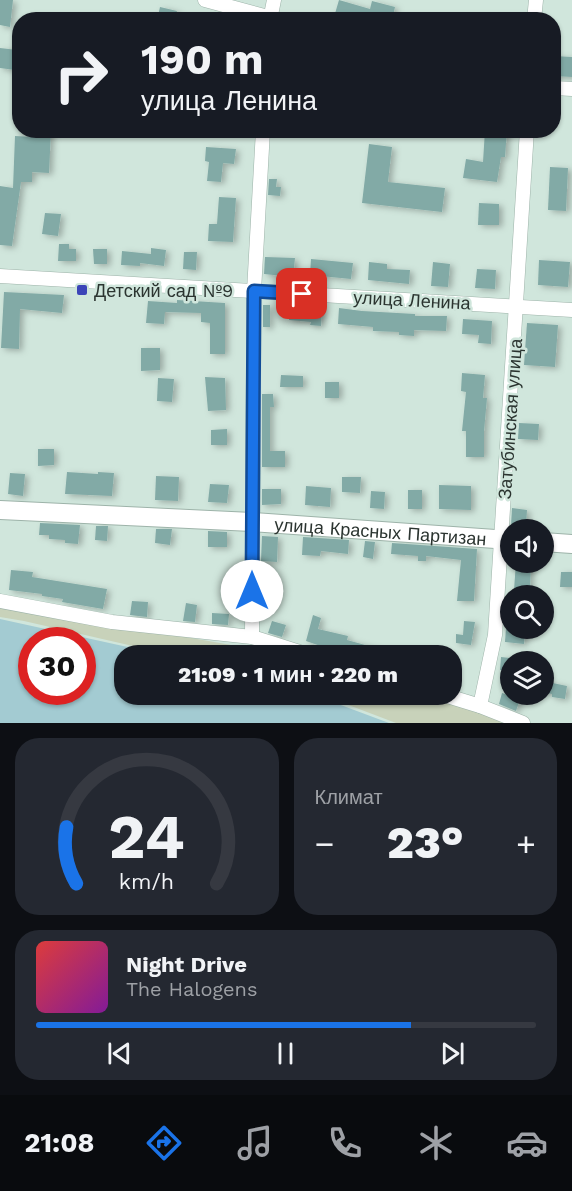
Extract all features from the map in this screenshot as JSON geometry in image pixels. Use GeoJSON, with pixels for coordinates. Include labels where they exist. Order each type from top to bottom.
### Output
{"type":"FeatureCollection","features":[{"type":"Feature","properties":{"kind":"main road","name":"улица Красных Партизан"},"geometry":{"type":"LineString","coordinates":[[0,510],[252,522],[500,539]]}},
{"type":"Feature","properties":{"kind":"main road"},"geometry":{"type":"LineString","coordinates":[[554,543],[572,544]]}},
{"type":"Feature","properties":{"kind":"street"},"geometry":{"type":"LineString","coordinates":[[205,0],[248,12]]}},
{"type":"Feature","properties":{"kind":"street"},"geometry":{"type":"LineString","coordinates":[[252,637],[254,291],[263,138]]}},
{"type":"Feature","properties":{"kind":"street","name":"Затубинская улица"},"geometry":{"type":"LineString","coordinates":[[507,519],[527,138]]}},
{"type":"Feature","properties":{"kind":"street","name":"улица Ленина"},"geometry":{"type":"LineString","coordinates":[[0,276],[572,310]]}},
{"type":"Feature","properties":{"kind":"street","name":"Затубинская улица"},"geometry":{"type":"LineString","coordinates":[[480,706],[495,635],[502,573]]}},
{"type":"Feature","properties":{"kind":"street"},"geometry":{"type":"LineString","coordinates":[[0,601],[112,622],[252,637],[277,645]]}},
{"type":"Feature","properties":{"kind":"street"},"geometry":{"type":"LineString","coordinates":[[462,700],[523,723]]}},
{"type":"Feature","properties":{"kind":"green space"},"geometry":{"type":"Polygon","coordinates":[[[0,604],[231,645],[128,645],[96,638],[96,627],[50,627],[0,617],[0,604]]]}},
{"type":"Feature","properties":{"kind":"green space"},"geometry":{"type":"Polygon","coordinates":[[[348,705],[454,705],[479,712],[503,723],[396,723],[348,705]]]}},
{"type":"Feature","properties":{"kind":"water"},"geometry":{"type":"Polygon","coordinates":[[[0,619],[36,627],[18,627],[18,705],[96,705],[96,640],[118,645],[114,645],[114,705],[341,705],[389,723],[0,723],[0,619]]]}},
{"type":"Feature","properties":{"kind":"building"},"geometry":{"type":"Polygon","coordinates":[[[0,0],[13,0],[10,27],[0,25],[0,0]]]}},
{"type":"Feature","properties":{"kind":"building"},"geometry":{"type":"Polygon","coordinates":[[[339,0],[370,9],[372,1],[395,7],[394,12],[335,12],[339,0]]]}},
{"type":"Feature","properties":{"kind":"building"},"geometry":{"type":"Polygon","coordinates":[[[160,7],[177,11],[177,12],[159,12],[160,7]]]}},
{"type":"Feature","properties":{"kind":"building"},"geometry":{"type":"Polygon","coordinates":[[[0,48],[12,49],[12,70],[0,68],[0,48]]]}},
{"type":"Feature","properties":{"kind":"building"},"geometry":{"type":"Polygon","coordinates":[[[561,56],[572,57],[572,77],[561,76],[561,56]]]}},
{"type":"Feature","properties":{"kind":"building"},"geometry":{"type":"Polygon","coordinates":[[[15,138],[51,138],[49,173],[32,172],[32,182],[21,182],[12,246],[0,245],[0,186],[13,188],[15,138]]]}},
{"type":"Feature","properties":{"kind":"building"},"geometry":{"type":"Polygon","coordinates":[[[484,138],[506,138],[505,157],[501,157],[497,182],[463,178],[466,159],[483,162],[484,138]]]}},
{"type":"Feature","properties":{"kind":"building"},"geometry":{"type":"Polygon","coordinates":[[[369,144],[392,147],[388,182],[445,188],[442,212],[362,203],[369,144]]]}},
{"type":"Feature","properties":{"kind":"building"},"geometry":{"type":"Polygon","coordinates":[[[206,147],[236,149],[234,164],[223,163],[221,182],[207,181],[209,162],[205,161],[206,147]]]}},
{"type":"Feature","properties":{"kind":"building"},"geometry":{"type":"Polygon","coordinates":[[[550,167],[568,168],[566,211],[548,210],[550,167]]]}},
{"type":"Feature","properties":{"kind":"building"},"geometry":{"type":"Polygon","coordinates":[[[269,179],[277,179],[276,187],[281,187],[280,196],[268,195],[269,179]]]}},
{"type":"Feature","properties":{"kind":"building"},"geometry":{"type":"Polygon","coordinates":[[[219,197],[236,198],[233,242],[208,241],[209,224],[217,224],[219,197]]]}},
{"type":"Feature","properties":{"kind":"building"},"geometry":{"type":"Polygon","coordinates":[[[479,203],[499,204],[499,225],[478,225],[479,203]]]}},
{"type":"Feature","properties":{"kind":"building"},"geometry":{"type":"Polygon","coordinates":[[[45,213],[61,214],[58,236],[42,234],[45,213]]]}},
{"type":"Feature","properties":{"kind":"building"},"geometry":{"type":"Polygon","coordinates":[[[59,244],[69,244],[69,249],[76,249],[76,261],[58,261],[59,244]]]}},
{"type":"Feature","properties":{"kind":"building"},"geometry":{"type":"Polygon","coordinates":[[[151,248],[166,250],[164,266],[140,263],[140,266],[121,265],[122,251],[151,254],[151,248]]]}},
{"type":"Feature","properties":{"kind":"building"},"geometry":{"type":"Polygon","coordinates":[[[93,249],[107,249],[107,264],[94,264],[93,249]]]}},
{"type":"Feature","properties":{"kind":"building"},"geometry":{"type":"Polygon","coordinates":[[[184,252],[197,252],[196,270],[183,269],[184,252]]]}},
{"type":"Feature","properties":{"kind":"building"},"geometry":{"type":"Polygon","coordinates":[[[265,257],[295,258],[293,277],[264,274],[265,257]]]}},
{"type":"Feature","properties":{"kind":"building"},"geometry":{"type":"Polygon","coordinates":[[[311,259],[353,263],[351,279],[310,275],[311,259]]]}},
{"type":"Feature","properties":{"kind":"building"},"geometry":{"type":"Polygon","coordinates":[[[539,260],[570,262],[568,287],[538,285],[539,260]]]}},
{"type":"Feature","properties":{"kind":"building"},"geometry":{"type":"Polygon","coordinates":[[[369,262],[387,264],[387,269],[410,270],[409,284],[368,280],[369,262]]]}},
{"type":"Feature","properties":{"kind":"building"},"geometry":{"type":"Polygon","coordinates":[[[433,262],[450,264],[448,287],[431,286],[433,262]]]}},
{"type":"Feature","properties":{"kind":"building"},"geometry":{"type":"Polygon","coordinates":[[[477,269],[496,270],[495,289],[475,288],[477,269]]]}},
{"type":"Feature","properties":{"kind":"building"},"geometry":{"type":"Polygon","coordinates":[[[4,292],[64,295],[62,313],[20,309],[19,349],[1,348],[4,292]]]}},
{"type":"Feature","properties":{"kind":"building"},"geometry":{"type":"Polygon","coordinates":[[[177,300],[225,303],[225,354],[210,354],[210,323],[201,322],[201,313],[165,312],[164,324],[146,323],[148,301],[177,303],[177,300]]]}},
{"type":"Feature","properties":{"kind":"building"},"geometry":{"type":"Polygon","coordinates":[[[263,305],[270,305],[270,327],[263,327],[263,305]]]}},
{"type":"Feature","properties":{"kind":"building"},"geometry":{"type":"Polygon","coordinates":[[[290,306],[322,308],[321,326],[310,325],[311,322],[289,320],[290,306]]]}},
{"type":"Feature","properties":{"kind":"building"},"geometry":{"type":"Polygon","coordinates":[[[339,308],[415,314],[415,316],[447,316],[446,331],[414,330],[414,336],[399,335],[399,332],[373,331],[373,327],[338,324],[339,308]]]}},
{"type":"Feature","properties":{"kind":"building"},"geometry":{"type":"Polygon","coordinates":[[[463,319],[492,321],[491,344],[478,343],[479,335],[462,334],[463,319]]]}},
{"type":"Feature","properties":{"kind":"building"},"geometry":{"type":"Polygon","coordinates":[[[527,323],[558,325],[555,367],[524,365],[527,323]]]}},
{"type":"Feature","properties":{"kind":"building"},"geometry":{"type":"Polygon","coordinates":[[[141,348],[160,348],[160,370],[141,371],[141,348]]]}},
{"type":"Feature","properties":{"kind":"building"},"geometry":{"type":"Polygon","coordinates":[[[462,373],[485,375],[483,398],[487,398],[484,457],[466,457],[466,431],[462,431],[466,392],[461,391],[462,373]]]}},
{"type":"Feature","properties":{"kind":"building"},"geometry":{"type":"Polygon","coordinates":[[[281,375],[303,376],[303,387],[280,387],[281,375]]]}},
{"type":"Feature","properties":{"kind":"building"},"geometry":{"type":"Polygon","coordinates":[[[205,377],[225,378],[226,410],[208,411],[205,377]]]}},
{"type":"Feature","properties":{"kind":"building"},"geometry":{"type":"Polygon","coordinates":[[[158,378],[174,379],[172,402],[157,401],[158,378]]]}},
{"type":"Feature","properties":{"kind":"building"},"geometry":{"type":"Polygon","coordinates":[[[325,382],[339,382],[339,398],[325,398],[325,382]]]}},
{"type":"Feature","properties":{"kind":"building"},"geometry":{"type":"Polygon","coordinates":[[[262,394],[273,394],[274,407],[270,407],[270,451],[285,451],[285,467],[262,467],[262,394]]]}},
{"type":"Feature","properties":{"kind":"building"},"geometry":{"type":"Polygon","coordinates":[[[519,423],[539,424],[538,440],[518,439],[519,423]]]}},
{"type":"Feature","properties":{"kind":"building"},"geometry":{"type":"Polygon","coordinates":[[[227,429],[227,445],[211,445],[211,430],[227,429]]]}},
{"type":"Feature","properties":{"kind":"building"},"geometry":{"type":"Polygon","coordinates":[[[38,449],[54,449],[54,465],[38,466],[38,449]]]}},
{"type":"Feature","properties":{"kind":"building"},"geometry":{"type":"Polygon","coordinates":[[[67,472],[114,473],[112,496],[65,494],[67,472]]]}},
{"type":"Feature","properties":{"kind":"building"},"geometry":{"type":"Polygon","coordinates":[[[10,473],[25,474],[23,496],[8,494],[10,473]]]}},
{"type":"Feature","properties":{"kind":"building"},"geometry":{"type":"Polygon","coordinates":[[[156,476],[179,477],[178,501],[155,500],[156,476]]]}},
{"type":"Feature","properties":{"kind":"building"},"geometry":{"type":"Polygon","coordinates":[[[342,477],[361,477],[360,493],[342,492],[342,477]]]}},
{"type":"Feature","properties":{"kind":"building"},"geometry":{"type":"Polygon","coordinates":[[[210,484],[229,485],[227,503],[208,502],[210,484]]]}},
{"type":"Feature","properties":{"kind":"building"},"geometry":{"type":"Polygon","coordinates":[[[439,485],[471,486],[471,510],[439,509],[439,485]]]}},
{"type":"Feature","properties":{"kind":"building"},"geometry":{"type":"Polygon","coordinates":[[[306,486],[331,488],[330,507],[305,505],[306,486]]]}},
{"type":"Feature","properties":{"kind":"building"},"geometry":{"type":"Polygon","coordinates":[[[262,489],[281,489],[281,504],[262,505],[262,489]]]}},
{"type":"Feature","properties":{"kind":"building"},"geometry":{"type":"Polygon","coordinates":[[[408,490],[422,490],[422,509],[408,509],[408,490]]]}},
{"type":"Feature","properties":{"kind":"building"},"geometry":{"type":"Polygon","coordinates":[[[371,491],[385,492],[384,509],[370,508],[371,491]]]}},
{"type":"Feature","properties":{"kind":"building"},"geometry":{"type":"Polygon","coordinates":[[[512,508],[527,510],[526,519],[511,519],[512,508]]]}},
{"type":"Feature","properties":{"kind":"building"},"geometry":{"type":"Polygon","coordinates":[[[40,523],[80,525],[78,544],[49,539],[49,535],[39,535],[40,523]]]}},
{"type":"Feature","properties":{"kind":"building"},"geometry":{"type":"Polygon","coordinates":[[[96,526],[108,526],[107,541],[95,540],[96,526]]]}},
{"type":"Feature","properties":{"kind":"building"},"geometry":{"type":"Polygon","coordinates":[[[156,529],[172,529],[170,545],[155,543],[156,529]]]}},
{"type":"Feature","properties":{"kind":"building"},"geometry":{"type":"Polygon","coordinates":[[[208,531],[227,532],[227,547],[208,547],[208,531]]]}},
{"type":"Feature","properties":{"kind":"building"},"geometry":{"type":"Polygon","coordinates":[[[262,536],[278,537],[277,562],[261,561],[262,536]]]}},
{"type":"Feature","properties":{"kind":"building"},"geometry":{"type":"Polygon","coordinates":[[[303,537],[349,540],[348,554],[321,551],[320,556],[302,555],[303,537]]]}},
{"type":"Feature","properties":{"kind":"building"},"geometry":{"type":"Polygon","coordinates":[[[365,541],[375,542],[373,559],[363,557],[365,541]]]}},
{"type":"Feature","properties":{"kind":"building"},"geometry":{"type":"Polygon","coordinates":[[[392,543],[477,549],[474,601],[457,601],[461,560],[426,556],[426,561],[418,561],[418,556],[391,554],[392,543]]]}},
{"type":"Feature","properties":{"kind":"building"},"geometry":{"type":"Polygon","coordinates":[[[11,570],[33,572],[32,577],[107,589],[103,609],[62,602],[63,599],[42,596],[42,594],[9,590],[11,570]]]}},
{"type":"Feature","properties":{"kind":"building"},"geometry":{"type":"Polygon","coordinates":[[[561,572],[572,572],[572,587],[560,587],[561,572]]]}},
{"type":"Feature","properties":{"kind":"building"},"geometry":{"type":"Polygon","coordinates":[[[515,573],[531,573],[530,585],[514,585],[515,573]]]}},
{"type":"Feature","properties":{"kind":"building"},"geometry":{"type":"Polygon","coordinates":[[[261,591],[272,591],[272,607],[261,607],[261,591]]]}},
{"type":"Feature","properties":{"kind":"building"},"geometry":{"type":"Polygon","coordinates":[[[132,601],[148,602],[147,617],[130,615],[132,601]]]}},
{"type":"Feature","properties":{"kind":"building"},"geometry":{"type":"Polygon","coordinates":[[[186,603],[197,605],[195,622],[183,621],[186,603]]]}},
{"type":"Feature","properties":{"kind":"building"},"geometry":{"type":"Polygon","coordinates":[[[212,613],[229,614],[228,625],[212,624],[212,613]]]}},
{"type":"Feature","properties":{"kind":"building"},"geometry":{"type":"Polygon","coordinates":[[[313,615],[321,618],[318,629],[348,636],[347,640],[365,645],[318,645],[306,641],[313,615]]]}},
{"type":"Feature","properties":{"kind":"building"},"geometry":{"type":"Polygon","coordinates":[[[272,621],[286,625],[282,637],[268,633],[272,621]]]}},
{"type":"Feature","properties":{"kind":"building"},"geometry":{"type":"Polygon","coordinates":[[[464,621],[475,622],[471,645],[456,643],[456,634],[463,635],[464,621]]]}},
{"type":"Feature","properties":{"kind":"building"},"geometry":{"type":"Polygon","coordinates":[[[505,639],[524,639],[524,644],[505,642],[505,639]]]}},
{"type":"Feature","properties":{"kind":"building"},"geometry":{"type":"Polygon","coordinates":[[[554,683],[567,686],[565,699],[554,697],[554,683]]]}},
{"type":"Feature","properties":{"kind":"building"},"geometry":{"type":"Polygon","coordinates":[[[501,705],[518,705],[516,711],[501,705]]]}},
{"type":"Feature","properties":{"kind":"place","name":"Детский сад №9"},"geometry":{"type":"Point","coordinates":[82,290]}},
{"type":"Feature","properties":{"kind":"route"},"geometry":{"type":"LineString","coordinates":[[252,591],[254,291],[302,294]]}}]}
